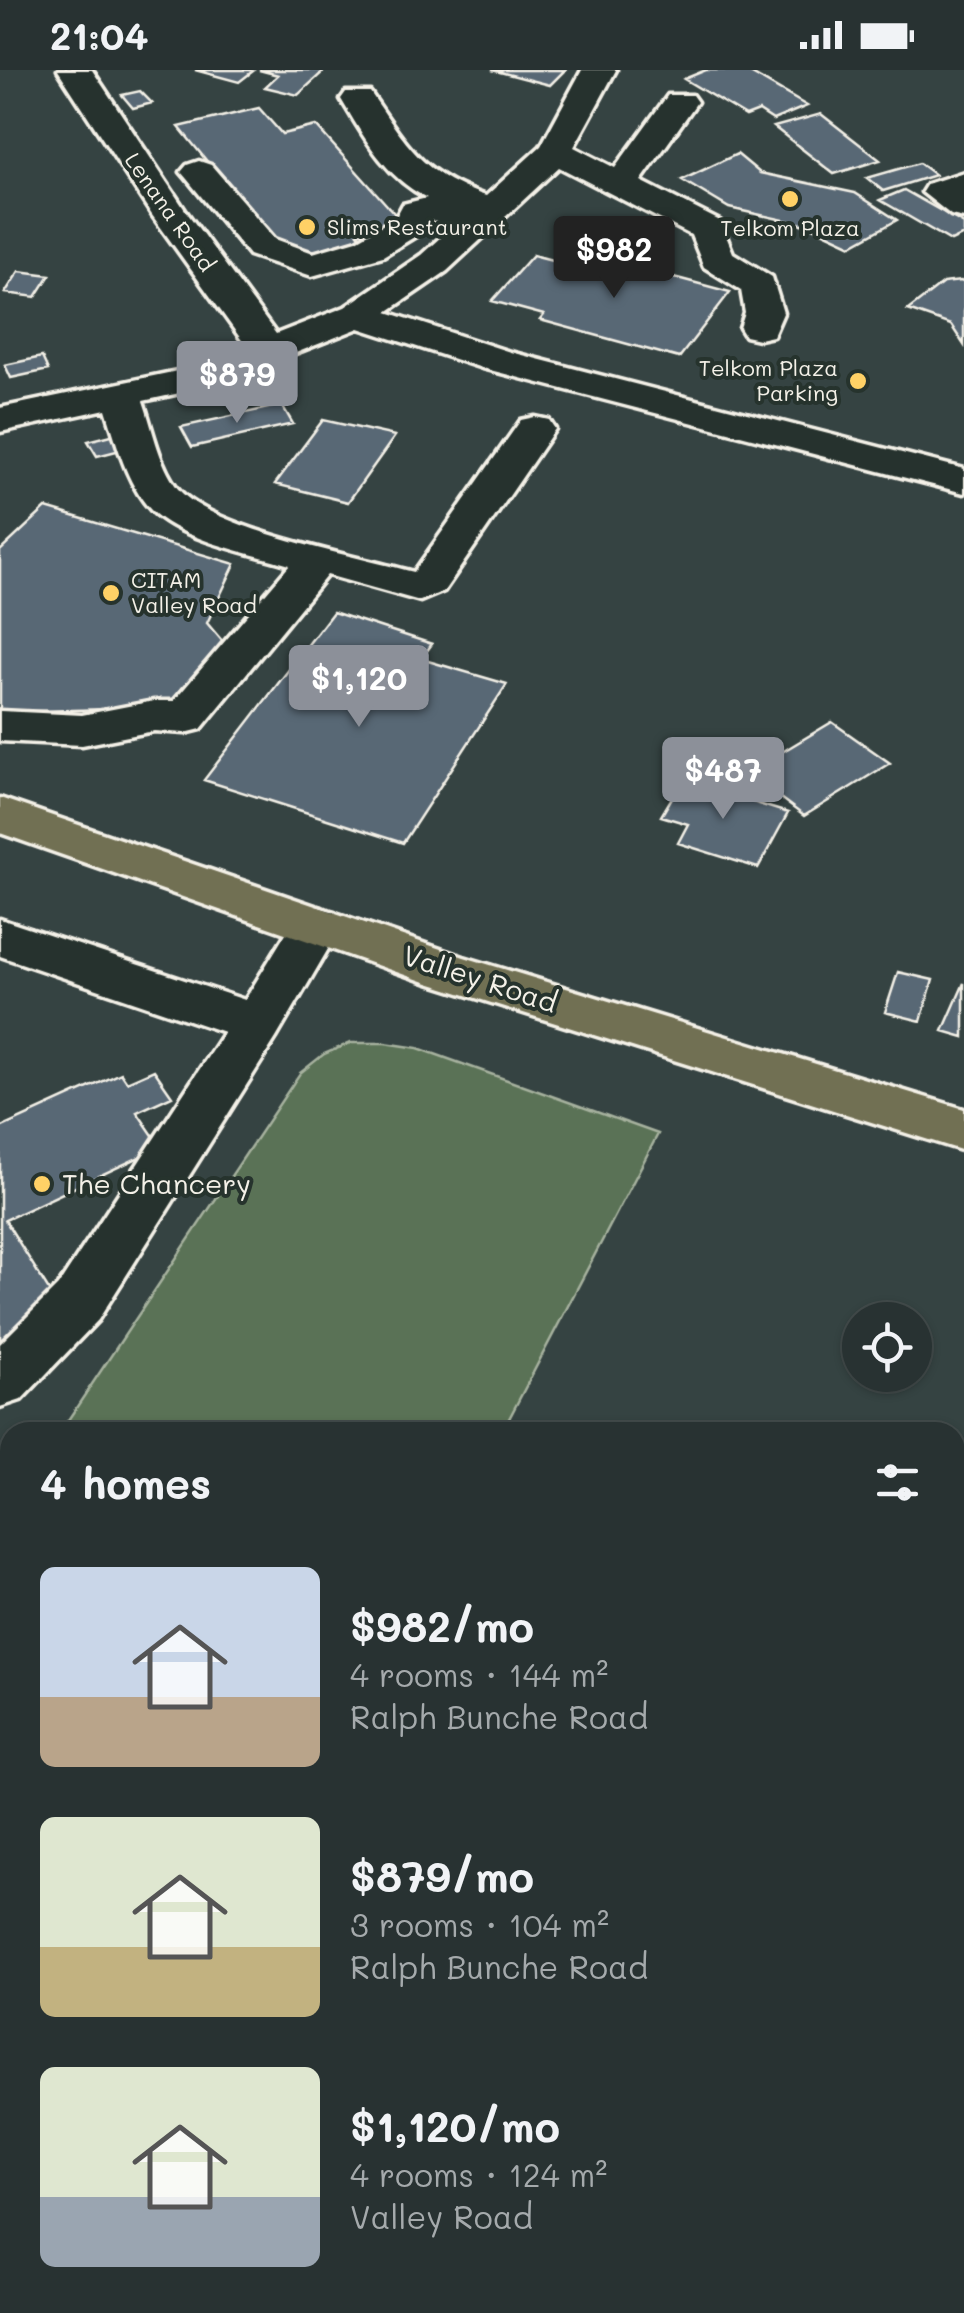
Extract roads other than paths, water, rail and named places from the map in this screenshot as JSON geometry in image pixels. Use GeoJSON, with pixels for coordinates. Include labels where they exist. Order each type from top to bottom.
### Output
{"type":"FeatureCollection","features":[{"type":"Feature","properties":{"kind":"main road","name":"Valley Road"},"geometry":{"type":"LineString","coordinates":[[0,815],[313,934],[446,970],[964,1130]]}},
{"type":"Feature","properties":{"kind":"street","name":"Lenana Road"},"geometry":{"type":"LineString","coordinates":[[75,70],[170,215],[270,352]]}},
{"type":"Feature","properties":{"kind":"street"},"geometry":{"type":"LineString","coordinates":[[0,420],[198,378],[358,315],[434,264],[555,151],[600,70]]}},
{"type":"Feature","properties":{"kind":"street"},"geometry":{"type":"LineString","coordinates":[[358,99],[410,174],[486,217]]}},
{"type":"Feature","properties":{"kind":"street"},"geometry":{"type":"LineString","coordinates":[[622,182],[680,102]]}},
{"type":"Feature","properties":{"kind":"street"},"geometry":{"type":"LineString","coordinates":[[555,151],[707,228],[717,259],[759,285],[764,312],[759,328]]}},
{"type":"Feature","properties":{"kind":"street"},"geometry":{"type":"LineString","coordinates":[[198,172],[262,248],[312,266],[370,248],[411,222],[416,212],[429,208],[486,217]]}},
{"type":"Feature","properties":{"kind":"street"},"geometry":{"type":"LineString","coordinates":[[964,183],[940,192],[964,208]]}},
{"type":"Feature","properties":{"kind":"street"},"geometry":{"type":"LineString","coordinates":[[358,315],[496,360],[964,481]]}},
{"type":"Feature","properties":{"kind":"street"},"geometry":{"type":"LineString","coordinates":[[120,393],[157,488],[167,502],[188,517],[408,586],[420,587],[429,581],[535,429]]}},
{"type":"Feature","properties":{"kind":"street"},"geometry":{"type":"LineString","coordinates":[[0,726],[49,731],[112,727],[158,712],[185,718],[318,560]]}},
{"type":"Feature","properties":{"kind":"street"},"geometry":{"type":"LineString","coordinates":[[0,1382],[78,1303],[313,934]]}},
{"type":"Feature","properties":{"kind":"street"},"geometry":{"type":"LineString","coordinates":[[0,938],[258,1024]]}},
{"type":"Feature","properties":{"kind":"place","name":"Telkom Plaza"},"geometry":{"type":"Point","coordinates":[790,199]}},
{"type":"Feature","properties":{"kind":"place","name":"Slims Restaurant"},"geometry":{"type":"Point","coordinates":[307,227]}},
{"type":"Feature","properties":{"kind":"place","name":"Telkom Plaza Parking"},"geometry":{"type":"Point","coordinates":[858,381]}},
{"type":"Feature","properties":{"kind":"place","name":"CITAM Valley Road"},"geometry":{"type":"Point","coordinates":[111,593]}},
{"type":"Feature","properties":{"kind":"place","name":"The Chancery"},"geometry":{"type":"Point","coordinates":[42,1184]}}]}
